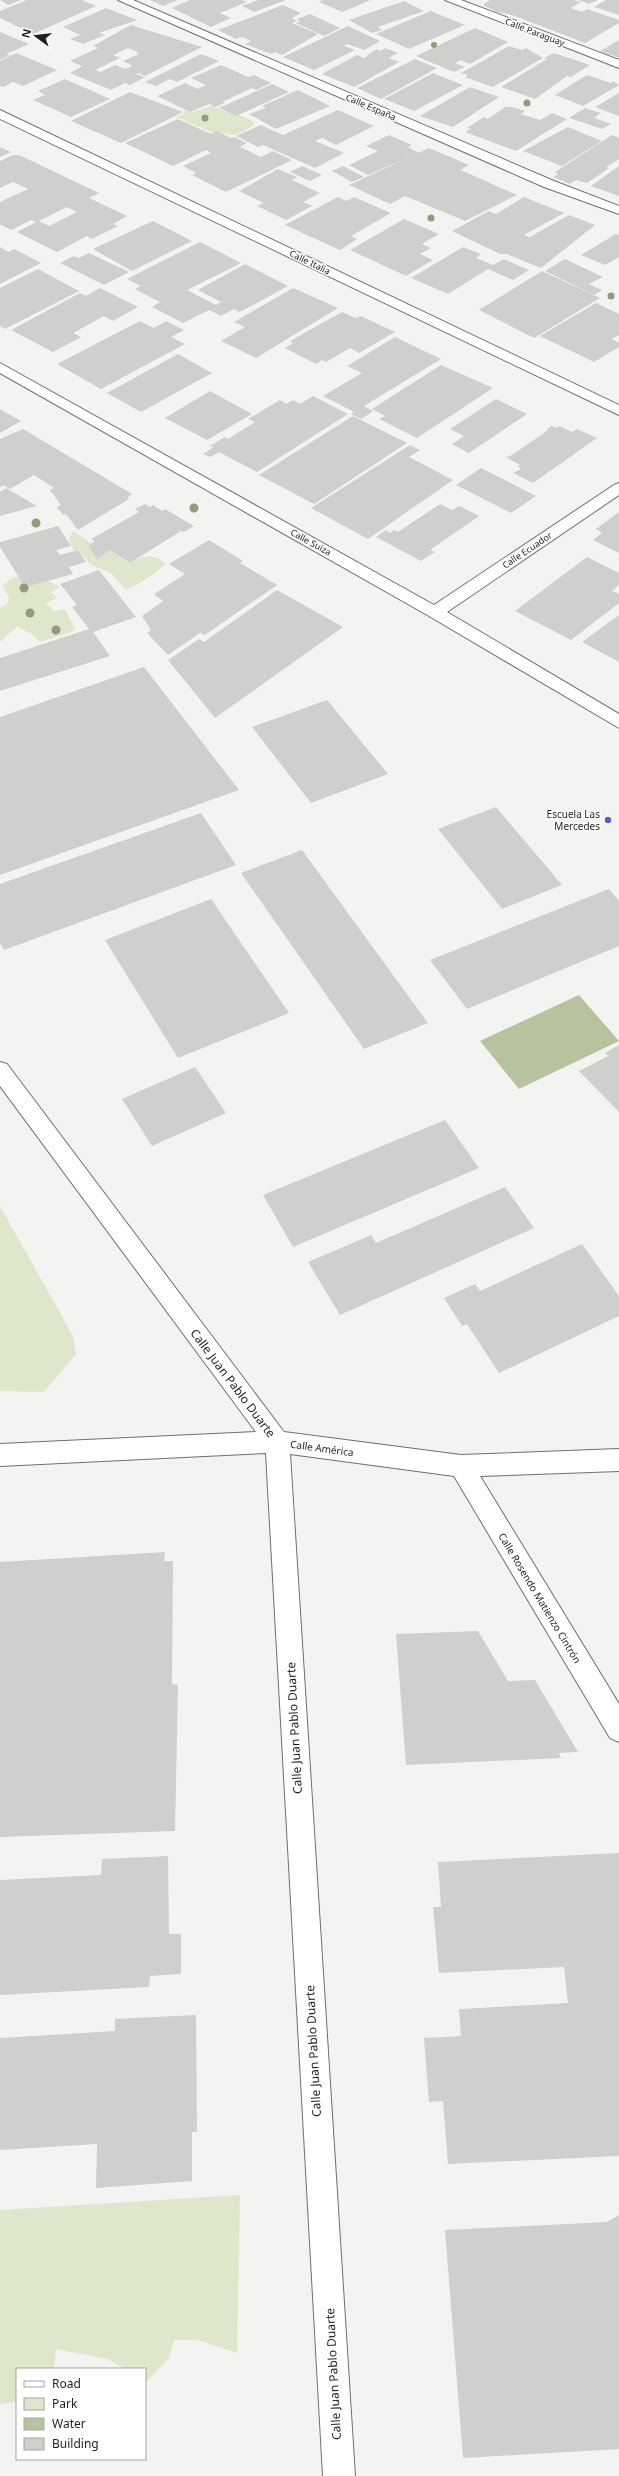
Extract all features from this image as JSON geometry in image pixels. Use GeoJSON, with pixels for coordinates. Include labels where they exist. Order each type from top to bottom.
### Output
{"type":"FeatureCollection","features":[{"type":"Feature","properties":{"kind":"street","name":"Calle España"},"geometry":{"type":"LineString","coordinates":[[124,0],[549,184],[619,210]]}},
{"type":"Feature","properties":{"kind":"street","name":"Calle Paraguay"},"geometry":{"type":"LineString","coordinates":[[451,0],[619,64]]}},
{"type":"Feature","properties":{"kind":"street","name":"Calle Italia"},"geometry":{"type":"LineString","coordinates":[[0,114],[619,411]]}},
{"type":"Feature","properties":{"kind":"street","name":"Calle Suiza"},"geometry":{"type":"LineString","coordinates":[[0,367],[436,612],[619,722]]}},
{"type":"Feature","properties":{"kind":"street","name":"Calle Ecuador"},"geometry":{"type":"LineString","coordinates":[[436,612],[619,488]]}},
{"type":"Feature","properties":{"kind":"street","name":"Calle Juan Pablo Duarte"},"geometry":{"type":"LineString","coordinates":[[0,1070],[277,1442],[339,2476]]}},
{"type":"Feature","properties":{"kind":"street","name":"Calle América"},"geometry":{"type":"LineString","coordinates":[[0,1456],[277,1442],[461,1466],[619,1460]]}},
{"type":"Feature","properties":{"kind":"street","name":"Calle Rosendo Matienzo Cintrón"},"geometry":{"type":"LineString","coordinates":[[461,1466],[619,1729]]}},
{"type":"Feature","properties":{"kind":"green space"},"geometry":{"type":"Polygon","coordinates":[[[212,106],[223,111],[240,115],[255,123],[239,134],[231,135],[211,132],[179,118],[174,118],[184,114],[184,110],[192,112],[212,106]]]}},
{"type":"Feature","properties":{"kind":"green space"},"geometry":{"type":"Polygon","coordinates":[[[73,531],[92,544],[88,546],[97,558],[110,550],[129,563],[148,556],[161,560],[165,564],[145,580],[125,589],[111,573],[91,565],[78,550],[73,550],[69,539],[73,531]]]}},
{"type":"Feature","properties":{"kind":"green space"},"geometry":{"type":"Polygon","coordinates":[[[13,577],[41,577],[60,587],[51,592],[57,598],[45,603],[54,611],[65,609],[75,629],[72,632],[40,642],[30,633],[17,627],[0,642],[0,608],[7,604],[9,597],[2,586],[13,577]]]}},
{"type":"Feature","properties":{"kind":"green space"},"geometry":{"type":"Polygon","coordinates":[[[0,1206],[73,1336],[76,1354],[44,1392],[0,1391],[0,1206]]]}},
{"type":"Feature","properties":{"kind":"green space"},"geometry":{"type":"Polygon","coordinates":[[[240,2195],[237,2353],[198,2340],[174,2340],[169,2358],[146,2382],[146,2368],[123,2368],[108,2359],[56,2349],[54,2368],[16,2368],[16,2402],[0,2404],[0,2210],[240,2195]]]}},
{"type":"Feature","properties":{"kind":"water"},"geometry":{"type":"Polygon","coordinates":[[[579,995],[619,1041],[519,1089],[480,1041],[579,995]]]}},
{"type":"Feature","properties":{"kind":"building"},"geometry":{"type":"Polygon","coordinates":[[[0,0],[21,0],[8,5],[0,0]]]}},
{"type":"Feature","properties":{"kind":"building"},"geometry":{"type":"Polygon","coordinates":[[[27,0],[82,0],[96,6],[33,34],[0,18],[0,11],[27,0]]]}},
{"type":"Feature","properties":{"kind":"building"},"geometry":{"type":"Polygon","coordinates":[[[150,0],[178,0],[163,6],[150,0]]]}},
{"type":"Feature","properties":{"kind":"building"},"geometry":{"type":"Polygon","coordinates":[[[190,0],[242,0],[247,2],[220,13],[231,18],[211,27],[172,8],[190,0]]]}},
{"type":"Feature","properties":{"kind":"building"},"geometry":{"type":"Polygon","coordinates":[[[258,0],[286,0],[254,12],[242,6],[258,0]]]}},
{"type":"Feature","properties":{"kind":"building"},"geometry":{"type":"Polygon","coordinates":[[[323,0],[371,0],[342,12],[319,2],[323,0]]]}},
{"type":"Feature","properties":{"kind":"building"},"geometry":{"type":"Polygon","coordinates":[[[490,0],[574,0],[581,2],[571,8],[582,12],[587,9],[619,20],[619,23],[585,43],[512,15],[497,12],[483,5],[490,0]]]}},
{"type":"Feature","properties":{"kind":"building"},"geometry":{"type":"Polygon","coordinates":[[[578,0],[598,0],[589,4],[578,0]]]}},
{"type":"Feature","properties":{"kind":"building"},"geometry":{"type":"Polygon","coordinates":[[[606,0],[619,0],[619,15],[594,7],[606,0]]]}},
{"type":"Feature","properties":{"kind":"building"},"geometry":{"type":"Polygon","coordinates":[[[404,1],[424,11],[378,27],[382,30],[372,33],[349,20],[404,1]]]}},
{"type":"Feature","properties":{"kind":"building"},"geometry":{"type":"Polygon","coordinates":[[[283,5],[301,13],[292,18],[297,21],[292,23],[318,34],[282,55],[275,52],[271,54],[245,44],[251,41],[242,37],[236,39],[218,30],[283,5]]]}},
{"type":"Feature","properties":{"kind":"building"},"geometry":{"type":"Polygon","coordinates":[[[106,8],[137,20],[99,33],[105,35],[83,44],[70,39],[80,35],[63,27],[106,8]]]}},
{"type":"Feature","properties":{"kind":"building"},"geometry":{"type":"Polygon","coordinates":[[[431,11],[465,25],[409,49],[376,34],[431,11]]]}},
{"type":"Feature","properties":{"kind":"building"},"geometry":{"type":"Polygon","coordinates":[[[310,14],[340,28],[324,36],[296,23],[300,21],[297,19],[310,14]]]}},
{"type":"Feature","properties":{"kind":"building"},"geometry":{"type":"Polygon","coordinates":[[[131,25],[202,47],[145,76],[138,73],[136,74],[145,77],[130,85],[125,83],[111,90],[70,73],[86,64],[82,66],[70,61],[98,48],[93,46],[131,25]],[[128,48],[113,55],[120,58],[95,70],[101,72],[115,65],[125,69],[133,66],[123,61],[139,54],[136,53],[138,52],[128,48]]]}},
{"type":"Feature","properties":{"kind":"building"},"geometry":{"type":"Polygon","coordinates":[[[348,26],[380,41],[364,50],[347,44],[344,46],[355,50],[314,70],[283,57],[348,26]]]}},
{"type":"Feature","properties":{"kind":"building"},"geometry":{"type":"Polygon","coordinates":[[[475,28],[508,42],[470,64],[461,60],[455,63],[465,67],[454,72],[416,56],[475,28]]]}},
{"type":"Feature","properties":{"kind":"building"},"geometry":{"type":"Polygon","coordinates":[[[0,32],[29,44],[6,54],[10,55],[0,60],[0,32]]]}},
{"type":"Feature","properties":{"kind":"building"},"geometry":{"type":"Polygon","coordinates":[[[619,40],[619,58],[600,51],[619,40]]]}},
{"type":"Feature","properties":{"kind":"building"},"geometry":{"type":"Polygon","coordinates":[[[509,46],[522,50],[526,48],[543,58],[493,87],[465,77],[468,75],[461,73],[509,46]]]}},
{"type":"Feature","properties":{"kind":"building"},"geometry":{"type":"Polygon","coordinates":[[[385,48],[398,53],[389,58],[399,62],[354,87],[322,74],[357,55],[364,58],[377,49],[381,51],[385,48]]]}},
{"type":"Feature","properties":{"kind":"building"},"geometry":{"type":"Polygon","coordinates":[[[16,53],[57,70],[23,86],[13,82],[3,87],[0,86],[0,61],[16,53]]]}},
{"type":"Feature","properties":{"kind":"building"},"geometry":{"type":"Polygon","coordinates":[[[554,53],[590,65],[571,77],[567,76],[535,99],[501,87],[547,59],[544,58],[554,53]]]}},
{"type":"Feature","properties":{"kind":"building"},"geometry":{"type":"Polygon","coordinates":[[[201,54],[219,61],[177,82],[170,79],[156,86],[145,82],[201,54]]]}},
{"type":"Feature","properties":{"kind":"building"},"geometry":{"type":"Polygon","coordinates":[[[415,59],[437,68],[381,99],[357,88],[415,59]]]}},
{"type":"Feature","properties":{"kind":"building"},"geometry":{"type":"Polygon","coordinates":[[[221,65],[248,77],[254,75],[271,83],[256,90],[252,88],[222,102],[225,103],[215,107],[209,104],[190,112],[157,96],[185,83],[197,89],[206,85],[191,78],[221,65]]]}},
{"type":"Feature","properties":{"kind":"building"},"geometry":{"type":"Polygon","coordinates":[[[433,73],[463,85],[414,111],[384,99],[433,73]]]}},
{"type":"Feature","properties":{"kind":"building"},"geometry":{"type":"Polygon","coordinates":[[[587,75],[611,83],[613,81],[619,85],[583,106],[555,95],[587,75]]]}},
{"type":"Feature","properties":{"kind":"building"},"geometry":{"type":"Polygon","coordinates":[[[65,79],[110,99],[71,117],[33,100],[45,95],[38,91],[65,79]]]}},
{"type":"Feature","properties":{"kind":"building"},"geometry":{"type":"Polygon","coordinates":[[[272,84],[289,92],[236,116],[219,108],[272,84]]]}},
{"type":"Feature","properties":{"kind":"building"},"geometry":{"type":"Polygon","coordinates":[[[470,87],[499,97],[453,127],[420,116],[470,87]]]}},
{"type":"Feature","properties":{"kind":"building"},"geometry":{"type":"Polygon","coordinates":[[[298,90],[330,106],[276,129],[249,114],[266,108],[262,106],[298,90]]]}},
{"type":"Feature","properties":{"kind":"building"},"geometry":{"type":"Polygon","coordinates":[[[130,92],[183,112],[121,143],[71,121],[130,92]]]}},
{"type":"Feature","properties":{"kind":"building"},"geometry":{"type":"Polygon","coordinates":[[[619,93],[619,116],[595,107],[619,93]]]}},
{"type":"Feature","properties":{"kind":"building"},"geometry":{"type":"Polygon","coordinates":[[[505,107],[525,111],[521,114],[540,120],[552,113],[567,119],[516,151],[465,132],[471,129],[467,128],[484,117],[488,119],[505,107]]]}},
{"type":"Feature","properties":{"kind":"building"},"geometry":{"type":"Polygon","coordinates":[[[585,108],[601,113],[594,118],[611,124],[602,129],[569,118],[585,108]]]}},
{"type":"Feature","properties":{"kind":"building"},"geometry":{"type":"Polygon","coordinates":[[[338,110],[374,126],[336,145],[322,138],[315,141],[344,153],[315,168],[263,145],[258,147],[236,136],[261,125],[283,135],[338,110]]]}},
{"type":"Feature","properties":{"kind":"building"},"geometry":{"type":"Polygon","coordinates":[[[178,119],[211,134],[216,131],[231,138],[234,137],[247,143],[240,147],[261,157],[273,151],[292,160],[226,192],[192,175],[196,173],[183,166],[211,153],[206,150],[173,166],[125,143],[178,119]]]}},
{"type":"Feature","properties":{"kind":"building"},"geometry":{"type":"Polygon","coordinates":[[[568,127],[602,141],[562,166],[523,151],[568,127]]]}},
{"type":"Feature","properties":{"kind":"building"},"geometry":{"type":"Polygon","coordinates":[[[389,135],[412,145],[408,147],[419,153],[368,175],[349,165],[378,151],[366,146],[389,135]]]}},
{"type":"Feature","properties":{"kind":"building"},"geometry":{"type":"Polygon","coordinates":[[[612,135],[619,138],[619,159],[606,167],[609,168],[587,183],[576,180],[570,184],[553,177],[558,174],[555,172],[612,135]]]}},
{"type":"Feature","properties":{"kind":"building"},"geometry":{"type":"Polygon","coordinates":[[[0,147],[11,152],[0,157],[0,147]]]}},
{"type":"Feature","properties":{"kind":"building"},"geometry":{"type":"Polygon","coordinates":[[[429,148],[469,165],[461,170],[517,195],[465,221],[405,196],[390,204],[349,185],[429,148]]]}},
{"type":"Feature","properties":{"kind":"building"},"geometry":{"type":"Polygon","coordinates":[[[13,155],[19,155],[99,193],[89,198],[127,216],[113,224],[118,226],[92,239],[87,236],[57,252],[17,232],[36,222],[31,220],[11,230],[0,224],[0,202],[28,189],[13,182],[0,188],[0,161],[13,155]],[[67,207],[39,221],[49,226],[77,212],[67,207]]]}},
{"type":"Feature","properties":{"kind":"building"},"geometry":{"type":"Polygon","coordinates":[[[302,166],[322,175],[310,181],[290,172],[302,166]]]}},
{"type":"Feature","properties":{"kind":"building"},"geometry":{"type":"Polygon","coordinates":[[[343,166],[364,177],[352,182],[332,171],[343,166]]]}},
{"type":"Feature","properties":{"kind":"building"},"geometry":{"type":"Polygon","coordinates":[[[619,166],[619,196],[591,186],[619,166]]]}},
{"type":"Feature","properties":{"kind":"building"},"geometry":{"type":"Polygon","coordinates":[[[278,169],[297,177],[292,180],[320,193],[303,202],[312,206],[286,220],[257,206],[264,203],[239,191],[278,169]]]}},
{"type":"Feature","properties":{"kind":"building"},"geometry":{"type":"Polygon","coordinates":[[[338,197],[347,201],[354,197],[391,213],[351,236],[357,239],[340,250],[285,225],[338,197]]]}},
{"type":"Feature","properties":{"kind":"building"},"geometry":{"type":"Polygon","coordinates":[[[524,197],[564,213],[524,235],[530,237],[569,215],[595,225],[541,268],[507,254],[500,254],[452,231],[489,211],[496,214],[524,197]]]}},
{"type":"Feature","properties":{"kind":"building"},"geometry":{"type":"Polygon","coordinates":[[[404,219],[439,234],[422,244],[431,248],[420,254],[433,260],[406,276],[350,250],[404,219]]]}},
{"type":"Feature","properties":{"kind":"building"},"geometry":{"type":"Polygon","coordinates":[[[153,221],[192,241],[132,271],[93,249],[153,221]]]}},
{"type":"Feature","properties":{"kind":"building"},"geometry":{"type":"Polygon","coordinates":[[[616,234],[619,235],[619,257],[605,265],[581,255],[616,234]]]}},
{"type":"Feature","properties":{"kind":"building"},"geometry":{"type":"Polygon","coordinates":[[[200,242],[241,263],[187,290],[216,305],[221,302],[198,290],[245,264],[288,286],[240,312],[234,309],[221,316],[209,310],[183,323],[152,307],[160,302],[135,289],[141,286],[127,279],[200,242]]]}},
{"type":"Feature","properties":{"kind":"building"},"geometry":{"type":"Polygon","coordinates":[[[0,247],[8,252],[14,249],[41,263],[0,284],[0,247]]]}},
{"type":"Feature","properties":{"kind":"building"},"geometry":{"type":"Polygon","coordinates":[[[463,247],[481,254],[476,258],[493,265],[504,259],[529,270],[513,280],[488,269],[448,294],[411,278],[463,247]]]}},
{"type":"Feature","properties":{"kind":"building"},"geometry":{"type":"Polygon","coordinates":[[[89,253],[129,272],[104,285],[60,263],[74,256],[79,258],[89,253]]]}},
{"type":"Feature","properties":{"kind":"building"},"geometry":{"type":"Polygon","coordinates":[[[565,259],[603,277],[589,284],[602,290],[594,295],[545,271],[565,259]]]}},
{"type":"Feature","properties":{"kind":"building"},"geometry":{"type":"Polygon","coordinates":[[[38,269],[79,291],[5,329],[0,326],[0,288],[38,269]]]}},
{"type":"Feature","properties":{"kind":"building"},"geometry":{"type":"Polygon","coordinates":[[[542,271],[600,298],[534,338],[479,310],[542,271]]]}},
{"type":"Feature","properties":{"kind":"building"},"geometry":{"type":"Polygon","coordinates":[[[100,288],[138,307],[113,321],[104,316],[73,333],[81,337],[53,352],[11,330],[80,293],[86,296],[100,288]]]}},
{"type":"Feature","properties":{"kind":"building"},"geometry":{"type":"Polygon","coordinates":[[[293,288],[338,308],[256,358],[221,341],[245,327],[234,322],[293,288]]]}},
{"type":"Feature","properties":{"kind":"building"},"geometry":{"type":"Polygon","coordinates":[[[596,303],[619,314],[619,335],[612,339],[619,343],[619,347],[594,362],[540,336],[596,303]]]}},
{"type":"Feature","properties":{"kind":"building"},"geometry":{"type":"Polygon","coordinates":[[[342,312],[355,318],[361,316],[395,332],[359,353],[350,348],[326,362],[322,360],[316,364],[285,348],[293,343],[290,341],[342,312]]]}},
{"type":"Feature","properties":{"kind":"building"},"geometry":{"type":"Polygon","coordinates":[[[140,321],[154,328],[166,321],[184,330],[171,337],[185,344],[101,389],[57,364],[140,321]]]}},
{"type":"Feature","properties":{"kind":"building"},"geometry":{"type":"Polygon","coordinates":[[[395,337],[441,359],[364,406],[373,411],[361,419],[351,414],[354,412],[323,396],[362,373],[347,366],[395,337]]]}},
{"type":"Feature","properties":{"kind":"building"},"geometry":{"type":"Polygon","coordinates":[[[178,354],[212,373],[141,412],[107,393],[178,354]]]}},
{"type":"Feature","properties":{"kind":"building"},"geometry":{"type":"Polygon","coordinates":[[[441,365],[493,388],[417,438],[379,419],[385,416],[372,409],[441,365]]]}},
{"type":"Feature","properties":{"kind":"building"},"geometry":{"type":"Polygon","coordinates":[[[210,391],[252,414],[207,440],[165,418],[210,391]]]}},
{"type":"Feature","properties":{"kind":"building"},"geometry":{"type":"Polygon","coordinates":[[[313,396],[348,414],[257,472],[219,452],[210,457],[203,454],[214,447],[210,446],[225,437],[228,439],[255,422],[248,419],[280,400],[286,404],[293,400],[300,404],[313,396]]]}},
{"type":"Feature","properties":{"kind":"building"},"geometry":{"type":"Polygon","coordinates":[[[496,399],[527,414],[469,453],[452,444],[464,436],[450,429],[496,399]]]}},
{"type":"Feature","properties":{"kind":"building"},"geometry":{"type":"Polygon","coordinates":[[[0,409],[21,421],[0,433],[0,409]]]}},
{"type":"Feature","properties":{"kind":"building"},"geometry":{"type":"Polygon","coordinates":[[[353,416],[407,443],[314,504],[259,475],[353,416]]]}},
{"type":"Feature","properties":{"kind":"building"},"geometry":{"type":"Polygon","coordinates":[[[551,426],[557,428],[559,426],[572,432],[577,429],[597,438],[533,483],[513,473],[521,469],[518,467],[520,465],[506,457],[512,455],[548,430],[547,429],[551,426]]]}},
{"type":"Feature","properties":{"kind":"building"},"geometry":{"type":"Polygon","coordinates":[[[23,429],[132,494],[128,497],[129,499],[78,530],[66,514],[63,515],[57,507],[61,505],[50,490],[54,488],[34,475],[10,489],[3,485],[0,487],[0,439],[23,429]]]}},
{"type":"Feature","properties":{"kind":"building"},"geometry":{"type":"Polygon","coordinates":[[[410,445],[420,450],[409,457],[453,480],[368,539],[311,508],[410,445]]]}},
{"type":"Feature","properties":{"kind":"building"},"geometry":{"type":"Polygon","coordinates":[[[481,468],[536,496],[511,513],[456,485],[481,468]]]}},
{"type":"Feature","properties":{"kind":"building"},"geometry":{"type":"Polygon","coordinates":[[[6,488],[37,506],[0,516],[0,492],[6,488]]]}},
{"type":"Feature","properties":{"kind":"building"},"geometry":{"type":"Polygon","coordinates":[[[145,504],[150,507],[153,505],[162,511],[165,509],[194,526],[184,532],[181,531],[130,563],[110,550],[97,559],[88,546],[95,541],[91,539],[139,512],[135,509],[145,504]]]}},
{"type":"Feature","properties":{"kind":"building"},"geometry":{"type":"Polygon","coordinates":[[[440,504],[452,510],[459,506],[479,516],[430,550],[435,552],[421,561],[376,537],[386,530],[390,533],[394,530],[398,532],[440,504]]]}},
{"type":"Feature","properties":{"kind":"building"},"geometry":{"type":"Polygon","coordinates":[[[619,512],[619,553],[593,540],[602,533],[596,529],[619,512]]]}},
{"type":"Feature","properties":{"kind":"building"},"geometry":{"type":"Polygon","coordinates":[[[58,526],[71,546],[56,550],[60,555],[78,550],[86,562],[69,567],[73,574],[25,587],[0,547],[0,542],[58,526]]]}},
{"type":"Feature","properties":{"kind":"building"},"geometry":{"type":"Polygon","coordinates":[[[209,540],[243,561],[240,563],[277,585],[205,635],[200,633],[168,655],[147,633],[151,630],[142,616],[163,601],[154,594],[185,574],[169,564],[209,540]]]}},
{"type":"Feature","properties":{"kind":"building"},"geometry":{"type":"Polygon","coordinates":[[[587,557],[619,573],[619,585],[612,591],[619,594],[619,603],[571,640],[515,611],[587,557]]]}},
{"type":"Feature","properties":{"kind":"building"},"geometry":{"type":"Polygon","coordinates":[[[99,570],[136,617],[93,632],[110,656],[0,691],[0,658],[89,629],[72,607],[77,605],[60,584],[99,570]]]}},
{"type":"Feature","properties":{"kind":"building"},"geometry":{"type":"Polygon","coordinates":[[[277,590],[343,627],[215,718],[168,660],[199,639],[204,642],[277,590]]]}},
{"type":"Feature","properties":{"kind":"building"},"geometry":{"type":"Polygon","coordinates":[[[619,615],[619,662],[582,642],[619,615]]]}},
{"type":"Feature","properties":{"kind":"building"},"geometry":{"type":"Polygon","coordinates":[[[144,667],[239,790],[0,875],[0,717],[144,667]]]}},
{"type":"Feature","properties":{"kind":"building"},"geometry":{"type":"Polygon","coordinates":[[[327,700],[388,774],[311,803],[252,727],[327,700]]]}},
{"type":"Feature","properties":{"kind":"building"},"geometry":{"type":"Polygon","coordinates":[[[496,807],[562,885],[502,909],[438,829],[496,807]]]}},
{"type":"Feature","properties":{"kind":"building"},"geometry":{"type":"Polygon","coordinates":[[[201,813],[236,865],[4,950],[0,943],[0,884],[201,813]]]}},
{"type":"Feature","properties":{"kind":"building"},"geometry":{"type":"Polygon","coordinates":[[[302,850],[428,1023],[364,1049],[241,873],[302,850]]]}},
{"type":"Feature","properties":{"kind":"building"},"geometry":{"type":"Polygon","coordinates":[[[609,889],[619,901],[619,946],[467,1009],[430,960],[609,889]]]}},
{"type":"Feature","properties":{"kind":"building"},"geometry":{"type":"Polygon","coordinates":[[[211,899],[289,1013],[178,1058],[105,940],[211,899]]]}},
{"type":"Feature","properties":{"kind":"building"},"geometry":{"type":"Polygon","coordinates":[[[619,1045],[619,1112],[579,1071],[608,1056],[605,1053],[619,1045]]]}},
{"type":"Feature","properties":{"kind":"building"},"geometry":{"type":"Polygon","coordinates":[[[195,1067],[226,1113],[152,1146],[122,1099],[195,1067]]]}},
{"type":"Feature","properties":{"kind":"building"},"geometry":{"type":"Polygon","coordinates":[[[445,1120],[479,1168],[293,1247],[263,1195],[445,1120]]]}},
{"type":"Feature","properties":{"kind":"building"},"geometry":{"type":"Polygon","coordinates":[[[505,1187],[534,1228],[340,1315],[308,1262],[371,1235],[376,1243],[505,1187]]]}},
{"type":"Feature","properties":{"kind":"building"},"geometry":{"type":"Polygon","coordinates":[[[582,1244],[619,1296],[619,1316],[499,1373],[467,1324],[462,1326],[444,1298],[475,1284],[480,1291],[582,1244]]]}},
{"type":"Feature","properties":{"kind":"building"},"geometry":{"type":"Polygon","coordinates":[[[165,1552],[164,1561],[173,1561],[172,1684],[178,1685],[175,1831],[0,1837],[0,1562],[165,1552]]]}},
{"type":"Feature","properties":{"kind":"building"},"geometry":{"type":"Polygon","coordinates":[[[478,1631],[508,1681],[535,1680],[578,1752],[559,1753],[561,1758],[406,1765],[396,1634],[478,1631]]]}},
{"type":"Feature","properties":{"kind":"building"},"geometry":{"type":"Polygon","coordinates":[[[619,1853],[619,2156],[448,2164],[443,2101],[429,2102],[424,2038],[461,2036],[459,2009],[568,2003],[564,1967],[439,1973],[433,1907],[441,1907],[438,1862],[619,1853]]]}},
{"type":"Feature","properties":{"kind":"building"},"geometry":{"type":"Polygon","coordinates":[[[168,1856],[169,1934],[181,1934],[181,1974],[150,1976],[149,1987],[0,1995],[0,1880],[101,1875],[102,1859],[168,1856]]]}},
{"type":"Feature","properties":{"kind":"building"},"geometry":{"type":"Polygon","coordinates":[[[196,2015],[197,2132],[192,2132],[192,2181],[96,2188],[97,2144],[0,2150],[0,2038],[115,2031],[115,2019],[196,2015]]]}},
{"type":"Feature","properties":{"kind":"building"},"geometry":{"type":"Polygon","coordinates":[[[619,2215],[619,2449],[463,2458],[445,2230],[607,2222],[619,2215]]]}},
{"type":"Feature","properties":{"kind":"place","name":"Escuela Las Mercedes"},"geometry":{"type":"Point","coordinates":[608,820]}}]}
